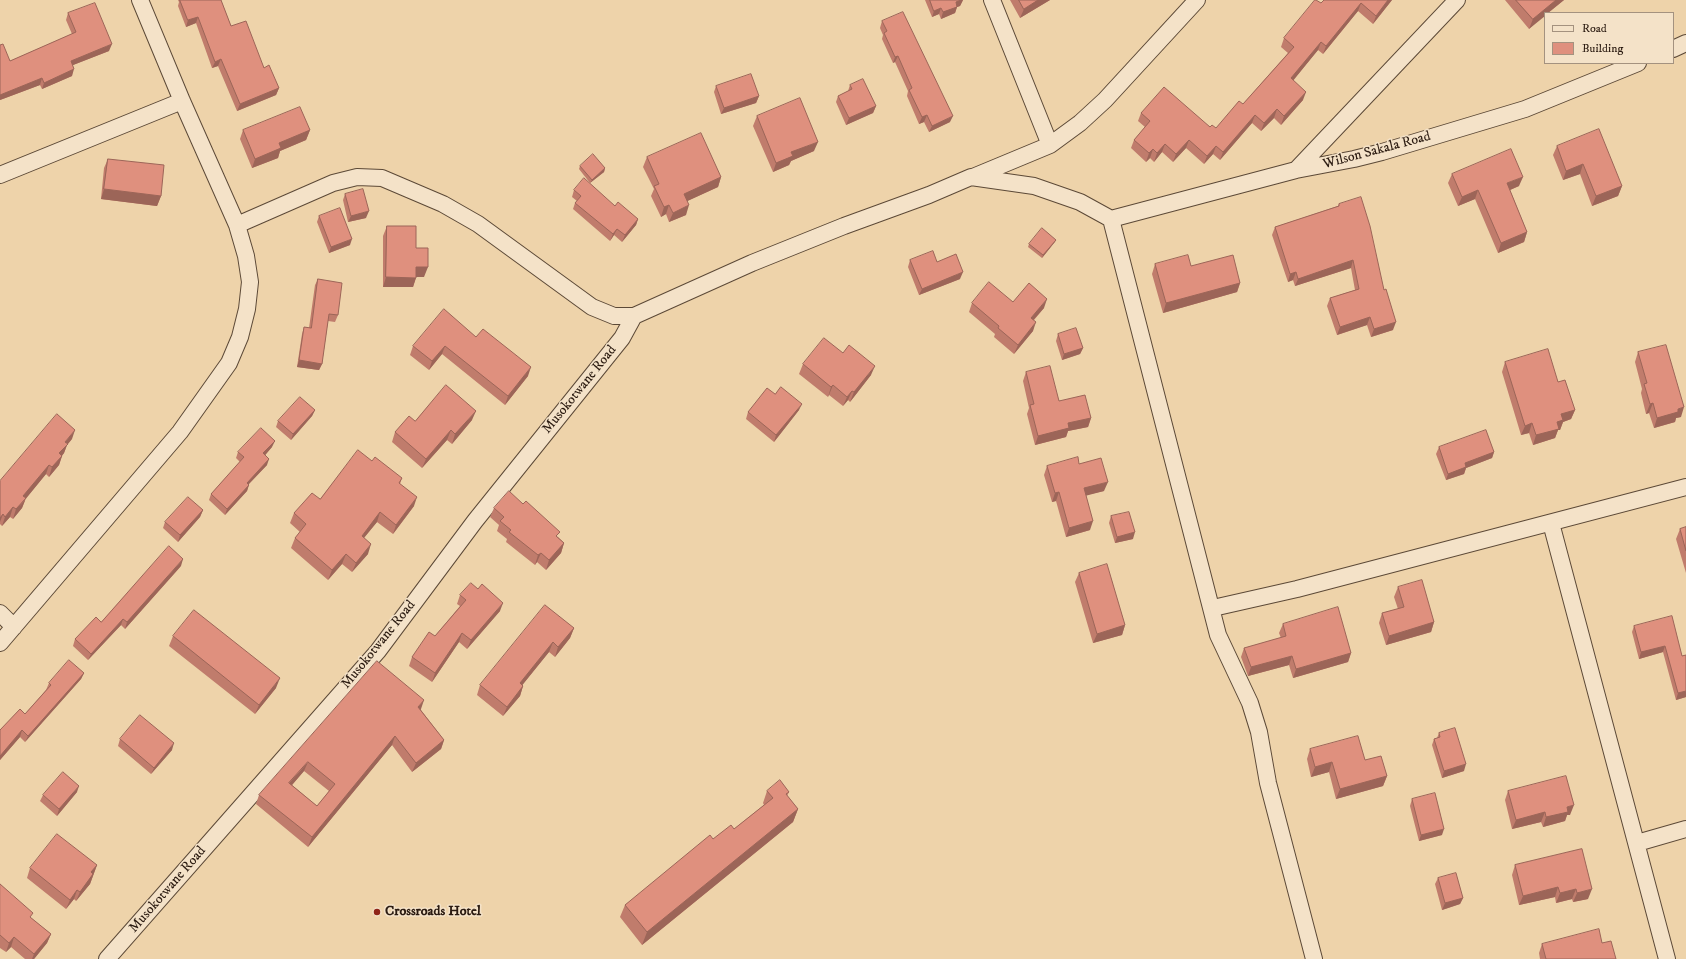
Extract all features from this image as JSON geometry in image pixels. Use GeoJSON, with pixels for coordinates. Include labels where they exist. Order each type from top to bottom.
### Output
{"type":"FeatureCollection","features":[{"type":"Feature","properties":{"kind":"street"},"geometry":{"type":"LineString","coordinates":[[0,643],[180,432],[229,363],[240,338],[247,309],[250,282],[246,256],[237,225],[182,101],[140,0]]}},
{"type":"Feature","properties":{"kind":"street"},"geometry":{"type":"LineString","coordinates":[[992,0],[1050,145]]}},
{"type":"Feature","properties":{"kind":"street"},"geometry":{"type":"LineString","coordinates":[[237,225],[332,183],[358,178],[382,178],[443,204],[478,224],[592,307],[614,316],[634,316],[752,263],[844,226],[929,195],[1050,145],[1080,123],[1104,100],[1197,0]]}},
{"type":"Feature","properties":{"kind":"street"},"geometry":{"type":"LineString","coordinates":[[1296,170],[1457,0]]}},
{"type":"Feature","properties":{"kind":"street"},"geometry":{"type":"LineString","coordinates":[[1674,49],[1686,43]]}},
{"type":"Feature","properties":{"kind":"street","name":"Wilson Sakala Road"},"geometry":{"type":"LineString","coordinates":[[1111,219],[1296,170],[1354,159],[1525,109],[1636,64]]}},
{"type":"Feature","properties":{"kind":"street"},"geometry":{"type":"LineString","coordinates":[[0,175],[182,101]]}},
{"type":"Feature","properties":{"kind":"street"},"geometry":{"type":"LineString","coordinates":[[972,177],[1034,186],[1080,202],[1111,219],[1213,608],[1218,635],[1250,703],[1259,732],[1270,791],[1314,959]]}},
{"type":"Feature","properties":{"kind":"street","name":"Musokotwane Road"},"geometry":{"type":"LineString","coordinates":[[107,959],[378,651],[475,521],[622,338],[634,316]]}},
{"type":"Feature","properties":{"kind":"street"},"geometry":{"type":"LineString","coordinates":[[1213,608],[1296,589],[1686,487]]}},
{"type":"Feature","properties":{"kind":"street"},"geometry":{"type":"LineString","coordinates":[[1551,523],[1667,959]]}},
{"type":"Feature","properties":{"kind":"street"},"geometry":{"type":"LineString","coordinates":[[0,613],[14,627]]}},
{"type":"Feature","properties":{"kind":"street"},"geometry":{"type":"LineString","coordinates":[[1637,843],[1686,829]]}},
{"type":"Feature","properties":{"kind":"building"},"geometry":{"type":"Polygon","coordinates":[[[180,0],[221,0],[231,26],[246,21],[264,68],[269,65],[279,88],[240,104],[221,59],[215,62],[198,17],[188,20],[180,0]]]}},
{"type":"Feature","properties":{"kind":"building"},"geometry":{"type":"Polygon","coordinates":[[[930,0],[961,0],[956,2],[957,7],[943,12],[941,8],[934,11],[930,0]]]}},
{"type":"Feature","properties":{"kind":"building"},"geometry":{"type":"Polygon","coordinates":[[[1019,0],[1038,0],[1024,9],[1019,0]]]}},
{"type":"Feature","properties":{"kind":"building"},"geometry":{"type":"Polygon","coordinates":[[[1315,0],[1321,3],[1324,0],[1388,0],[1376,16],[1361,3],[1326,46],[1321,42],[1291,78],[1306,92],[1284,116],[1277,109],[1264,123],[1255,115],[1223,152],[1216,146],[1207,156],[1189,140],[1176,154],[1165,144],[1157,153],[1153,149],[1149,153],[1134,140],[1150,121],[1141,113],[1164,87],[1210,127],[1212,125],[1216,128],[1239,101],[1243,104],[1294,47],[1284,38],[1315,0]]]}},
{"type":"Feature","properties":{"kind":"building"},"geometry":{"type":"Polygon","coordinates":[[[1516,0],[1556,0],[1533,19],[1516,0]]]}},
{"type":"Feature","properties":{"kind":"building"},"geometry":{"type":"Polygon","coordinates":[[[95,3],[112,44],[71,61],[74,69],[44,83],[42,78],[0,95],[0,45],[3,44],[10,61],[76,32],[68,13],[95,3]]]}},
{"type":"Feature","properties":{"kind":"building"},"geometry":{"type":"Polygon","coordinates":[[[903,12],[953,116],[932,126],[927,115],[922,117],[909,90],[912,88],[898,56],[895,57],[884,33],[887,31],[882,21],[903,12]]]}},
{"type":"Feature","properties":{"kind":"building"},"geometry":{"type":"Polygon","coordinates":[[[751,74],[759,96],[724,108],[716,86],[751,74]]]}},
{"type":"Feature","properties":{"kind":"building"},"geometry":{"type":"Polygon","coordinates":[[[863,79],[876,106],[849,118],[838,96],[852,89],[850,85],[863,79]]]}},
{"type":"Feature","properties":{"kind":"building"},"geometry":{"type":"Polygon","coordinates":[[[800,98],[818,142],[791,152],[793,156],[776,163],[757,116],[800,98]]]}},
{"type":"Feature","properties":{"kind":"building"},"geometry":{"type":"Polygon","coordinates":[[[300,107],[310,130],[279,143],[281,148],[255,159],[243,130],[300,107]]]}},
{"type":"Feature","properties":{"kind":"building"},"geometry":{"type":"Polygon","coordinates":[[[1599,129],[1622,186],[1596,196],[1583,164],[1566,171],[1557,146],[1599,129]]]}},
{"type":"Feature","properties":{"kind":"building"},"geometry":{"type":"Polygon","coordinates":[[[701,133],[721,177],[684,194],[689,205],[673,213],[669,205],[664,207],[654,186],[659,184],[647,157],[701,133]]]}},
{"type":"Feature","properties":{"kind":"building"},"geometry":{"type":"Polygon","coordinates":[[[1511,149],[1523,177],[1507,183],[1527,232],[1501,243],[1478,190],[1462,197],[1452,174],[1511,149]]]}},
{"type":"Feature","properties":{"kind":"building"},"geometry":{"type":"Polygon","coordinates":[[[593,154],[605,168],[592,180],[580,166],[593,154]]]}},
{"type":"Feature","properties":{"kind":"building"},"geometry":{"type":"Polygon","coordinates":[[[108,159],[164,165],[161,196],[104,189],[108,159]]]}},
{"type":"Feature","properties":{"kind":"building"},"geometry":{"type":"Polygon","coordinates":[[[584,178],[615,206],[618,202],[638,219],[625,235],[617,229],[613,234],[575,203],[581,196],[574,190],[584,178]]]}},
{"type":"Feature","properties":{"kind":"building"},"geometry":{"type":"Polygon","coordinates":[[[363,189],[369,211],[351,216],[345,194],[363,189]]]}},
{"type":"Feature","properties":{"kind":"building"},"geometry":{"type":"Polygon","coordinates":[[[1361,197],[1370,226],[1384,290],[1386,289],[1396,322],[1374,329],[1370,317],[1340,327],[1330,298],[1359,289],[1353,260],[1298,279],[1296,272],[1290,274],[1275,227],[1339,206],[1339,204],[1361,197]]]}},
{"type":"Feature","properties":{"kind":"building"},"geometry":{"type":"Polygon","coordinates":[[[340,208],[352,239],[331,247],[319,216],[340,208]]]}},
{"type":"Feature","properties":{"kind":"building"},"geometry":{"type":"Polygon","coordinates":[[[387,226],[416,226],[416,248],[428,248],[428,267],[416,267],[416,278],[386,277],[387,226]]]}},
{"type":"Feature","properties":{"kind":"building"},"geometry":{"type":"Polygon","coordinates":[[[1042,228],[1056,240],[1043,255],[1029,244],[1042,228]]]}},
{"type":"Feature","properties":{"kind":"building"},"geometry":{"type":"Polygon","coordinates":[[[933,251],[937,262],[956,254],[963,272],[922,289],[910,260],[933,251]]]}},
{"type":"Feature","properties":{"kind":"building"},"geometry":{"type":"Polygon","coordinates":[[[1188,255],[1191,266],[1233,255],[1240,283],[1166,303],[1155,264],[1188,255]]]}},
{"type":"Feature","properties":{"kind":"building"},"geometry":{"type":"Polygon","coordinates":[[[318,279],[342,283],[338,315],[329,314],[322,364],[299,360],[304,327],[311,328],[318,279]]]}},
{"type":"Feature","properties":{"kind":"building"},"geometry":{"type":"Polygon","coordinates":[[[989,282],[1013,302],[1029,283],[1047,299],[1031,318],[1036,322],[1018,345],[998,328],[999,326],[972,303],[989,282]]]}},
{"type":"Feature","properties":{"kind":"building"},"geometry":{"type":"Polygon","coordinates":[[[444,309],[476,337],[483,329],[531,367],[508,396],[445,346],[432,361],[413,346],[444,309]]]}},
{"type":"Feature","properties":{"kind":"building"},"geometry":{"type":"Polygon","coordinates":[[[1076,328],[1083,348],[1064,354],[1058,334],[1076,328]]]}},
{"type":"Feature","properties":{"kind":"building"},"geometry":{"type":"Polygon","coordinates":[[[824,338],[843,353],[849,345],[875,366],[854,392],[852,391],[847,397],[833,385],[831,387],[803,364],[824,338]]]}},
{"type":"Feature","properties":{"kind":"building"},"geometry":{"type":"Polygon","coordinates":[[[1666,345],[1684,407],[1678,409],[1678,412],[1657,418],[1653,403],[1650,404],[1644,384],[1647,383],[1638,352],[1666,345]]]}},
{"type":"Feature","properties":{"kind":"building"},"geometry":{"type":"Polygon","coordinates":[[[1548,349],[1558,382],[1565,380],[1575,410],[1561,414],[1563,420],[1557,422],[1559,429],[1536,435],[1532,423],[1525,426],[1505,362],[1548,349]]]}},
{"type":"Feature","properties":{"kind":"building"},"geometry":{"type":"Polygon","coordinates":[[[1050,366],[1059,401],[1085,395],[1091,418],[1068,423],[1069,428],[1038,436],[1030,405],[1034,404],[1026,372],[1050,366]]]}},
{"type":"Feature","properties":{"kind":"building"},"geometry":{"type":"Polygon","coordinates":[[[446,385],[476,411],[455,434],[451,430],[426,459],[395,432],[409,416],[415,421],[446,385]]]}},
{"type":"Feature","properties":{"kind":"building"},"geometry":{"type":"Polygon","coordinates":[[[781,387],[802,404],[776,435],[748,412],[767,388],[775,394],[781,387]]]}},
{"type":"Feature","properties":{"kind":"building"},"geometry":{"type":"Polygon","coordinates":[[[300,397],[315,410],[293,434],[278,421],[300,397]]]}},
{"type":"Feature","properties":{"kind":"building"},"geometry":{"type":"Polygon","coordinates":[[[57,414],[75,430],[65,442],[68,444],[59,453],[62,456],[52,467],[49,465],[23,496],[26,498],[16,509],[13,507],[5,517],[3,514],[0,518],[0,481],[57,414]]]}},
{"type":"Feature","properties":{"kind":"building"},"geometry":{"type":"Polygon","coordinates":[[[261,428],[275,441],[263,453],[269,459],[247,483],[249,485],[227,509],[211,494],[244,457],[238,452],[261,428]]]}},
{"type":"Feature","properties":{"kind":"building"},"geometry":{"type":"Polygon","coordinates":[[[1486,430],[1494,452],[1465,463],[1466,467],[1448,474],[1439,447],[1486,430]]]}},
{"type":"Feature","properties":{"kind":"building"},"geometry":{"type":"Polygon","coordinates":[[[358,450],[372,461],[375,457],[402,478],[399,483],[417,497],[396,525],[380,512],[362,536],[371,544],[356,563],[346,554],[332,570],[295,538],[306,524],[294,513],[312,493],[320,499],[358,450]]]}},
{"type":"Feature","properties":{"kind":"building"},"geometry":{"type":"Polygon","coordinates":[[[1078,457],[1079,464],[1101,458],[1108,482],[1084,488],[1093,521],[1069,528],[1059,492],[1055,493],[1047,466],[1078,457]]]}},
{"type":"Feature","properties":{"kind":"building"},"geometry":{"type":"Polygon","coordinates":[[[509,491],[523,504],[526,501],[560,532],[556,536],[564,543],[549,560],[541,553],[538,555],[509,532],[511,530],[500,521],[504,517],[494,508],[509,491]]]}},
{"type":"Feature","properties":{"kind":"building"},"geometry":{"type":"Polygon","coordinates":[[[188,497],[203,510],[180,535],[165,522],[188,497]]]}},
{"type":"Feature","properties":{"kind":"building"},"geometry":{"type":"Polygon","coordinates":[[[1129,512],[1135,532],[1117,537],[1111,516],[1129,512]]]}},
{"type":"Feature","properties":{"kind":"building"},"geometry":{"type":"Polygon","coordinates":[[[1686,527],[1686,551],[1680,529],[1686,527]]]}},
{"type":"Feature","properties":{"kind":"building"},"geometry":{"type":"Polygon","coordinates":[[[169,546],[183,559],[127,622],[123,619],[91,654],[75,639],[96,617],[101,622],[169,546]]]}},
{"type":"Feature","properties":{"kind":"building"},"geometry":{"type":"Polygon","coordinates":[[[1107,564],[1125,625],[1097,634],[1079,573],[1107,564]]]}},
{"type":"Feature","properties":{"kind":"building"},"geometry":{"type":"Polygon","coordinates":[[[1422,580],[1434,622],[1389,636],[1382,613],[1404,607],[1398,587],[1422,580]]]}},
{"type":"Feature","properties":{"kind":"building"},"geometry":{"type":"Polygon","coordinates":[[[471,583],[478,589],[482,584],[503,603],[471,640],[462,633],[435,673],[412,657],[429,632],[435,636],[466,600],[460,595],[471,583]]]}},
{"type":"Feature","properties":{"kind":"building"},"geometry":{"type":"Polygon","coordinates":[[[545,605],[574,628],[558,647],[553,642],[520,683],[523,686],[507,707],[480,685],[545,605]]]}},
{"type":"Feature","properties":{"kind":"building"},"geometry":{"type":"Polygon","coordinates":[[[1338,607],[1351,653],[1296,669],[1292,656],[1251,667],[1244,648],[1286,636],[1283,624],[1338,607]]]}},
{"type":"Feature","properties":{"kind":"building"},"geometry":{"type":"Polygon","coordinates":[[[194,610],[280,678],[259,705],[173,636],[194,610]]]}},
{"type":"Feature","properties":{"kind":"building"},"geometry":{"type":"Polygon","coordinates":[[[1672,616],[1682,656],[1686,655],[1686,691],[1678,693],[1665,646],[1641,652],[1634,626],[1672,616]]]}},
{"type":"Feature","properties":{"kind":"building"},"geometry":{"type":"Polygon","coordinates":[[[69,660],[84,673],[28,736],[22,730],[0,756],[0,730],[20,709],[25,714],[51,685],[49,683],[69,660]]]}},
{"type":"Feature","properties":{"kind":"building"},"geometry":{"type":"Polygon","coordinates":[[[377,661],[424,700],[418,707],[444,740],[416,763],[395,736],[312,837],[259,795],[377,661]],[[308,762],[289,783],[317,806],[335,784],[308,762]]]}},
{"type":"Feature","properties":{"kind":"building"},"geometry":{"type":"Polygon","coordinates":[[[140,715],[174,743],[154,768],[120,739],[140,715]]]}},
{"type":"Feature","properties":{"kind":"building"},"geometry":{"type":"Polygon","coordinates":[[[1455,728],[1466,764],[1444,771],[1434,739],[1440,737],[1439,733],[1455,728]]]}},
{"type":"Feature","properties":{"kind":"building"},"geometry":{"type":"Polygon","coordinates":[[[1358,736],[1365,760],[1381,756],[1387,776],[1340,789],[1332,762],[1315,767],[1310,749],[1358,736]]]}},
{"type":"Feature","properties":{"kind":"building"},"geometry":{"type":"Polygon","coordinates":[[[63,772],[79,786],[59,809],[43,795],[63,772]]]}},
{"type":"Feature","properties":{"kind":"building"},"geometry":{"type":"Polygon","coordinates":[[[1566,776],[1574,805],[1567,807],[1568,812],[1546,817],[1545,812],[1516,820],[1508,791],[1566,776]]]}},
{"type":"Feature","properties":{"kind":"building"},"geometry":{"type":"Polygon","coordinates":[[[780,780],[789,792],[786,794],[798,809],[647,932],[625,905],[710,835],[713,839],[731,825],[734,829],[773,798],[767,791],[780,780]]]}},
{"type":"Feature","properties":{"kind":"building"},"geometry":{"type":"Polygon","coordinates":[[[1435,793],[1444,829],[1421,835],[1412,799],[1435,793]]]}},
{"type":"Feature","properties":{"kind":"building"},"geometry":{"type":"Polygon","coordinates":[[[57,834],[97,865],[91,872],[93,874],[80,892],[77,890],[70,900],[30,868],[57,834]]]}},
{"type":"Feature","properties":{"kind":"building"},"geometry":{"type":"Polygon","coordinates":[[[1582,849],[1592,889],[1577,893],[1576,889],[1560,893],[1558,887],[1523,896],[1515,865],[1582,849]]]}},
{"type":"Feature","properties":{"kind":"building"},"geometry":{"type":"Polygon","coordinates":[[[1456,873],[1463,898],[1445,903],[1438,878],[1456,873]]]}},
{"type":"Feature","properties":{"kind":"building"},"geometry":{"type":"Polygon","coordinates":[[[0,884],[33,913],[30,917],[51,934],[34,954],[14,937],[9,943],[0,935],[0,884]]]}},
{"type":"Feature","properties":{"kind":"building"},"geometry":{"type":"Polygon","coordinates":[[[1599,929],[1602,943],[1611,941],[1616,959],[1546,959],[1542,944],[1599,929]]]}},
{"type":"Feature","properties":{"kind":"place","name":"Crossroads Hotel"},"geometry":{"type":"Point","coordinates":[377,912]}}]}
